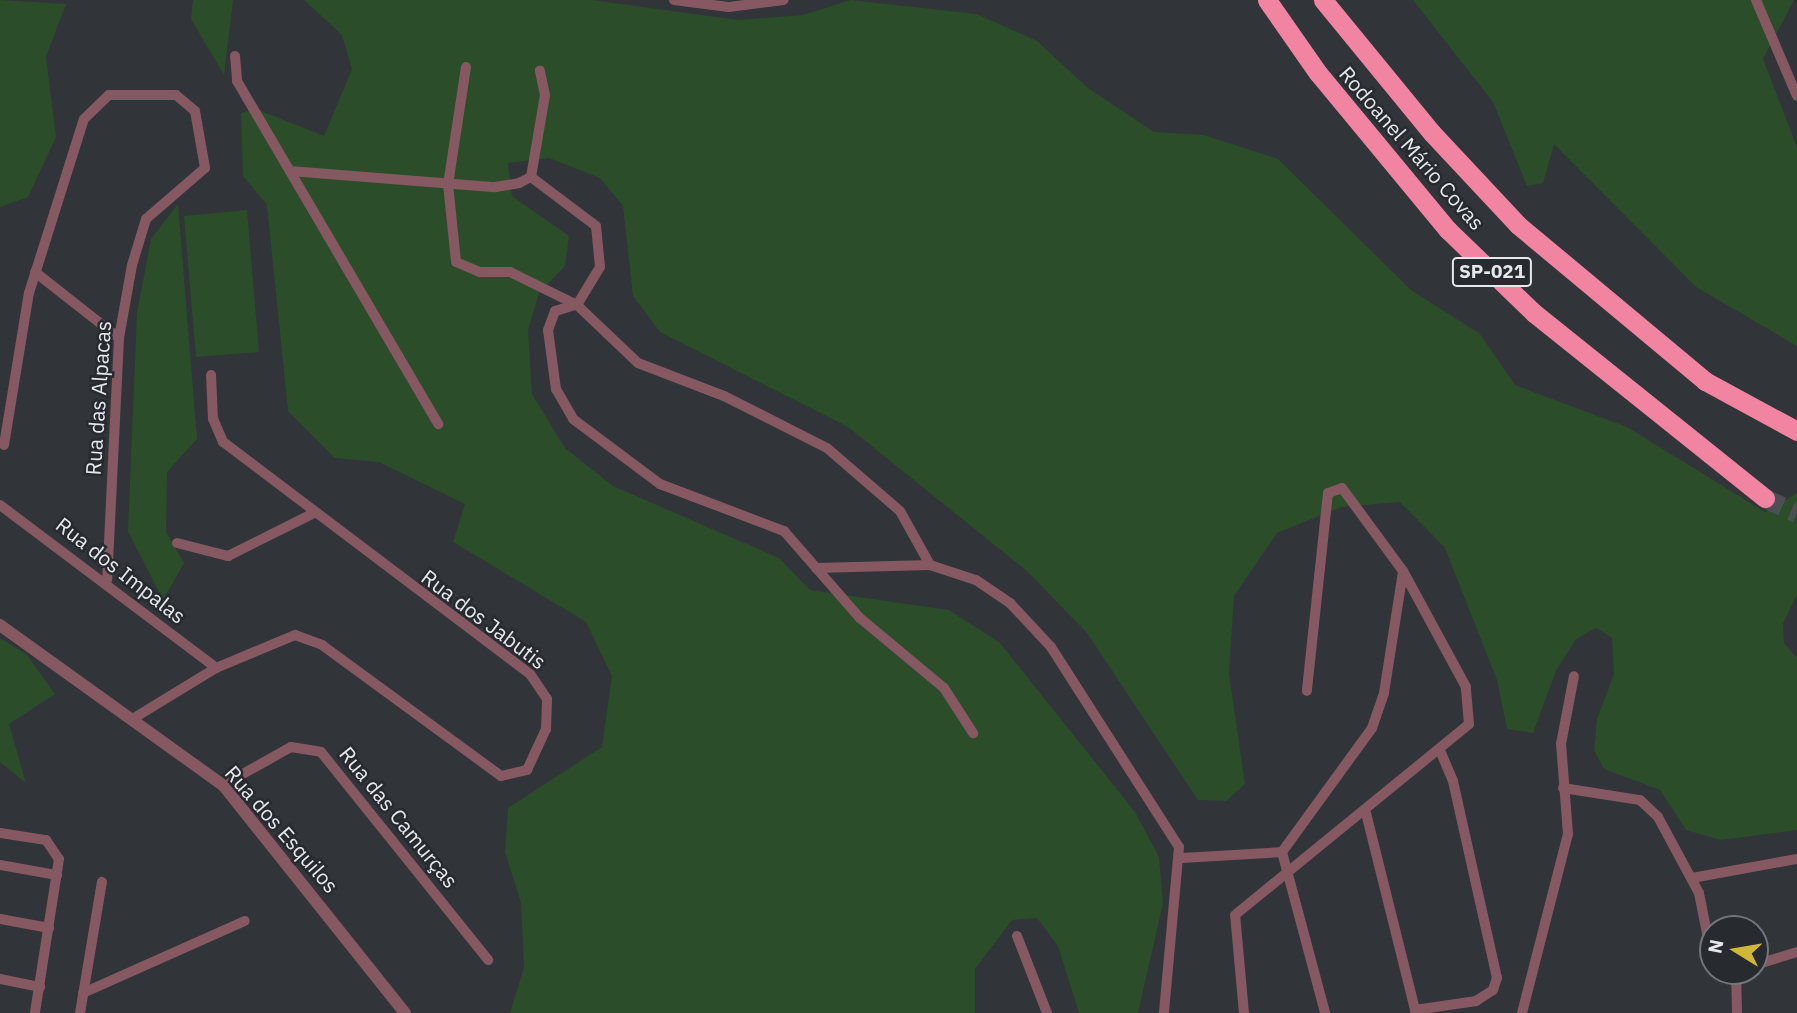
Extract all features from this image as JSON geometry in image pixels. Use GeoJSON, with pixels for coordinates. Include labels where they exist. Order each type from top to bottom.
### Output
{"type":"FeatureCollection","features":[{"type":"Feature","properties":{"kind":"highway","name":"Rodoanel Mário Covas"},"geometry":{"type":"LineString","coordinates":[[1267,0],[1326,83],[1448,230],[1534,313],[1765,498]]}},
{"type":"Feature","properties":{"kind":"highway","name":"Rodoanel Mário Covas"},"geometry":{"type":"LineString","coordinates":[[1323,0],[1518,225],[1705,381],[1797,431]]}},
{"type":"Feature","properties":{"kind":"street"},"geometry":{"type":"LineString","coordinates":[[674,0],[729,7],[784,0]]}},
{"type":"Feature","properties":{"kind":"street"},"geometry":{"type":"LineString","coordinates":[[1755,0],[1797,96]]}},
{"type":"Feature","properties":{"kind":"street"},"geometry":{"type":"LineString","coordinates":[[235,56],[237,81],[438,424]]}},
{"type":"Feature","properties":{"kind":"street"},"geometry":{"type":"LineString","coordinates":[[466,67],[448,184],[456,262],[480,272],[510,272],[577,305],[638,363],[746,406],[827,448],[900,511],[930,565]]}},
{"type":"Feature","properties":{"kind":"street"},"geometry":{"type":"LineString","coordinates":[[531,177],[545,94],[540,71]]}},
{"type":"Feature","properties":{"kind":"street","name":"Rua das Alpacas"},"geometry":{"type":"LineString","coordinates":[[35,272],[73,147],[94,107],[109,95],[176,94],[199,124],[205,168],[146,219],[119,338],[107,580]]}},
{"type":"Feature","properties":{"kind":"street"},"geometry":{"type":"LineString","coordinates":[[290,171],[495,187],[531,177]]}},
{"type":"Feature","properties":{"kind":"street"},"geometry":{"type":"LineString","coordinates":[[531,177],[596,226],[600,267],[577,305],[555,312],[548,330],[556,389],[573,419],[660,484],[784,531],[860,618],[944,688],[973,733]]}},
{"type":"Feature","properties":{"kind":"street"},"geometry":{"type":"LineString","coordinates":[[4,445],[35,272],[119,338]]}},
{"type":"Feature","properties":{"kind":"street","name":"Rua dos Jabutis"},"geometry":{"type":"LineString","coordinates":[[134,718],[216,668],[288,636],[304,635],[486,769],[510,778],[527,770],[546,729],[547,699],[538,683],[312,514],[223,442],[213,418],[211,375]]}},
{"type":"Feature","properties":{"kind":"street"},"geometry":{"type":"LineString","coordinates":[[1244,1013],[1235,915],[1288,870],[1366,813],[1441,753],[1469,724],[1470,705],[1448,648],[1403,571],[1342,488],[1328,493],[1307,691]]}},
{"type":"Feature","properties":{"kind":"street","name":"Rua dos Impalas"},"geometry":{"type":"LineString","coordinates":[[0,505],[107,580],[216,668]]}},
{"type":"Feature","properties":{"kind":"street"},"geometry":{"type":"LineString","coordinates":[[177,542],[228,556],[312,514]]}},
{"type":"Feature","properties":{"kind":"street"},"geometry":{"type":"LineString","coordinates":[[816,568],[930,565],[976,580],[1010,603],[1051,647],[1182,858],[1164,1013]]}},
{"type":"Feature","properties":{"kind":"street"},"geometry":{"type":"LineString","coordinates":[[1282,852],[1372,728],[1384,693],[1403,571]]}},
{"type":"Feature","properties":{"kind":"street","name":"Rua dos Esquilos"},"geometry":{"type":"LineString","coordinates":[[0,625],[134,718],[223,785],[405,1013]]}},
{"type":"Feature","properties":{"kind":"street"},"geometry":{"type":"LineString","coordinates":[[1522,1013],[1568,834],[1561,744],[1574,677]]}},
{"type":"Feature","properties":{"kind":"street","name":"Rua das Camurças"},"geometry":{"type":"LineString","coordinates":[[223,785],[291,747],[321,752],[488,960]]}},
{"type":"Feature","properties":{"kind":"street"},"geometry":{"type":"LineString","coordinates":[[1366,813],[1416,1012],[1476,1001],[1493,990],[1497,978],[1453,781],[1441,753]]}},
{"type":"Feature","properties":{"kind":"street"},"geometry":{"type":"LineString","coordinates":[[1563,789],[1640,800],[1658,817],[1692,878],[1701,915]]}},
{"type":"Feature","properties":{"kind":"street"},"geometry":{"type":"LineString","coordinates":[[0,833],[51,843],[57,875],[36,1013]]}},
{"type":"Feature","properties":{"kind":"street"},"geometry":{"type":"LineString","coordinates":[[1182,858],[1282,852]]}},
{"type":"Feature","properties":{"kind":"street"},"geometry":{"type":"LineString","coordinates":[[1282,852],[1325,1013]]}},
{"type":"Feature","properties":{"kind":"street"},"geometry":{"type":"LineString","coordinates":[[1692,878],[1797,859]]}},
{"type":"Feature","properties":{"kind":"street"},"geometry":{"type":"LineString","coordinates":[[0,864],[57,875]]}},
{"type":"Feature","properties":{"kind":"street"},"geometry":{"type":"LineString","coordinates":[[80,1013],[102,881]]}},
{"type":"Feature","properties":{"kind":"street"},"geometry":{"type":"LineString","coordinates":[[0,919],[49,928]]}},
{"type":"Feature","properties":{"kind":"street"},"geometry":{"type":"LineString","coordinates":[[83,993],[245,921]]}},
{"type":"Feature","properties":{"kind":"street"},"geometry":{"type":"LineString","coordinates":[[1017,936],[1047,1013]]}},
{"type":"Feature","properties":{"kind":"street"},"geometry":{"type":"LineString","coordinates":[[1769,961],[1797,952]]}},
{"type":"Feature","properties":{"kind":"street"},"geometry":{"type":"LineString","coordinates":[[0,979],[40,987]]}},
{"type":"Feature","properties":{"kind":"street"},"geometry":{"type":"LineString","coordinates":[[1736,985],[1737,1013]]}},
{"type":"Feature","properties":{"kind":"green space"},"geometry":{"type":"Polygon","coordinates":[[[0,0],[66,4],[46,57],[56,137],[28,197],[0,207],[0,0]]]}},
{"type":"Feature","properties":{"kind":"green space"},"geometry":{"type":"Polygon","coordinates":[[[193,0],[233,0],[224,75],[191,19],[193,0]]]}},
{"type":"Feature","properties":{"kind":"green space"},"geometry":{"type":"Polygon","coordinates":[[[304,0],[592,0],[738,20],[803,15],[851,0],[977,14],[1037,41],[1088,88],[1154,132],[1204,135],[1278,159],[1411,290],[1480,334],[1515,385],[1627,427],[1765,512],[1797,493],[1797,594],[1783,624],[1784,643],[1797,658],[1797,830],[1721,840],[1686,830],[1660,790],[1604,769],[1594,750],[1597,719],[1614,674],[1612,638],[1596,628],[1576,639],[1556,671],[1533,733],[1507,729],[1497,680],[1445,548],[1400,502],[1342,507],[1277,533],[1234,596],[1229,674],[1245,784],[1226,801],[1198,800],[1087,633],[1028,572],[848,427],[660,332],[633,296],[623,206],[600,178],[549,158],[508,163],[512,196],[569,236],[565,266],[539,293],[528,330],[532,394],[565,448],[613,486],[779,558],[810,590],[949,610],[1000,643],[1135,812],[1159,857],[1163,903],[1138,1013],[1079,1013],[1058,946],[1037,918],[1012,920],[975,969],[975,1013],[510,1013],[524,967],[521,903],[505,852],[508,808],[602,747],[612,676],[586,622],[453,542],[465,504],[379,462],[335,458],[288,411],[267,205],[243,176],[241,113],[256,109],[324,136],[352,69],[342,35],[304,0]]]}},
{"type":"Feature","properties":{"kind":"green space"},"geometry":{"type":"Polygon","coordinates":[[[1413,0],[1794,0],[1763,59],[1797,147],[1797,346],[1696,287],[1554,144],[1543,183],[1527,186],[1493,102],[1413,0]]]}},
{"type":"Feature","properties":{"kind":"green space"},"geometry":{"type":"Polygon","coordinates":[[[178,204],[197,439],[167,472],[166,532],[184,563],[163,600],[128,531],[137,313],[151,239],[178,204]]]}},
{"type":"Feature","properties":{"kind":"green space"},"geometry":{"type":"Polygon","coordinates":[[[247,210],[259,352],[196,357],[184,216],[247,210]]]}},
{"type":"Feature","properties":{"kind":"green space"},"geometry":{"type":"Polygon","coordinates":[[[0,638],[27,655],[55,694],[9,724],[26,783],[0,762],[0,638]]]}},
{"type":"Feature","properties":{"kind":"tunnel"},"geometry":{"type":"LineString","coordinates":[[1765,498],[1797,513]]}}]}
